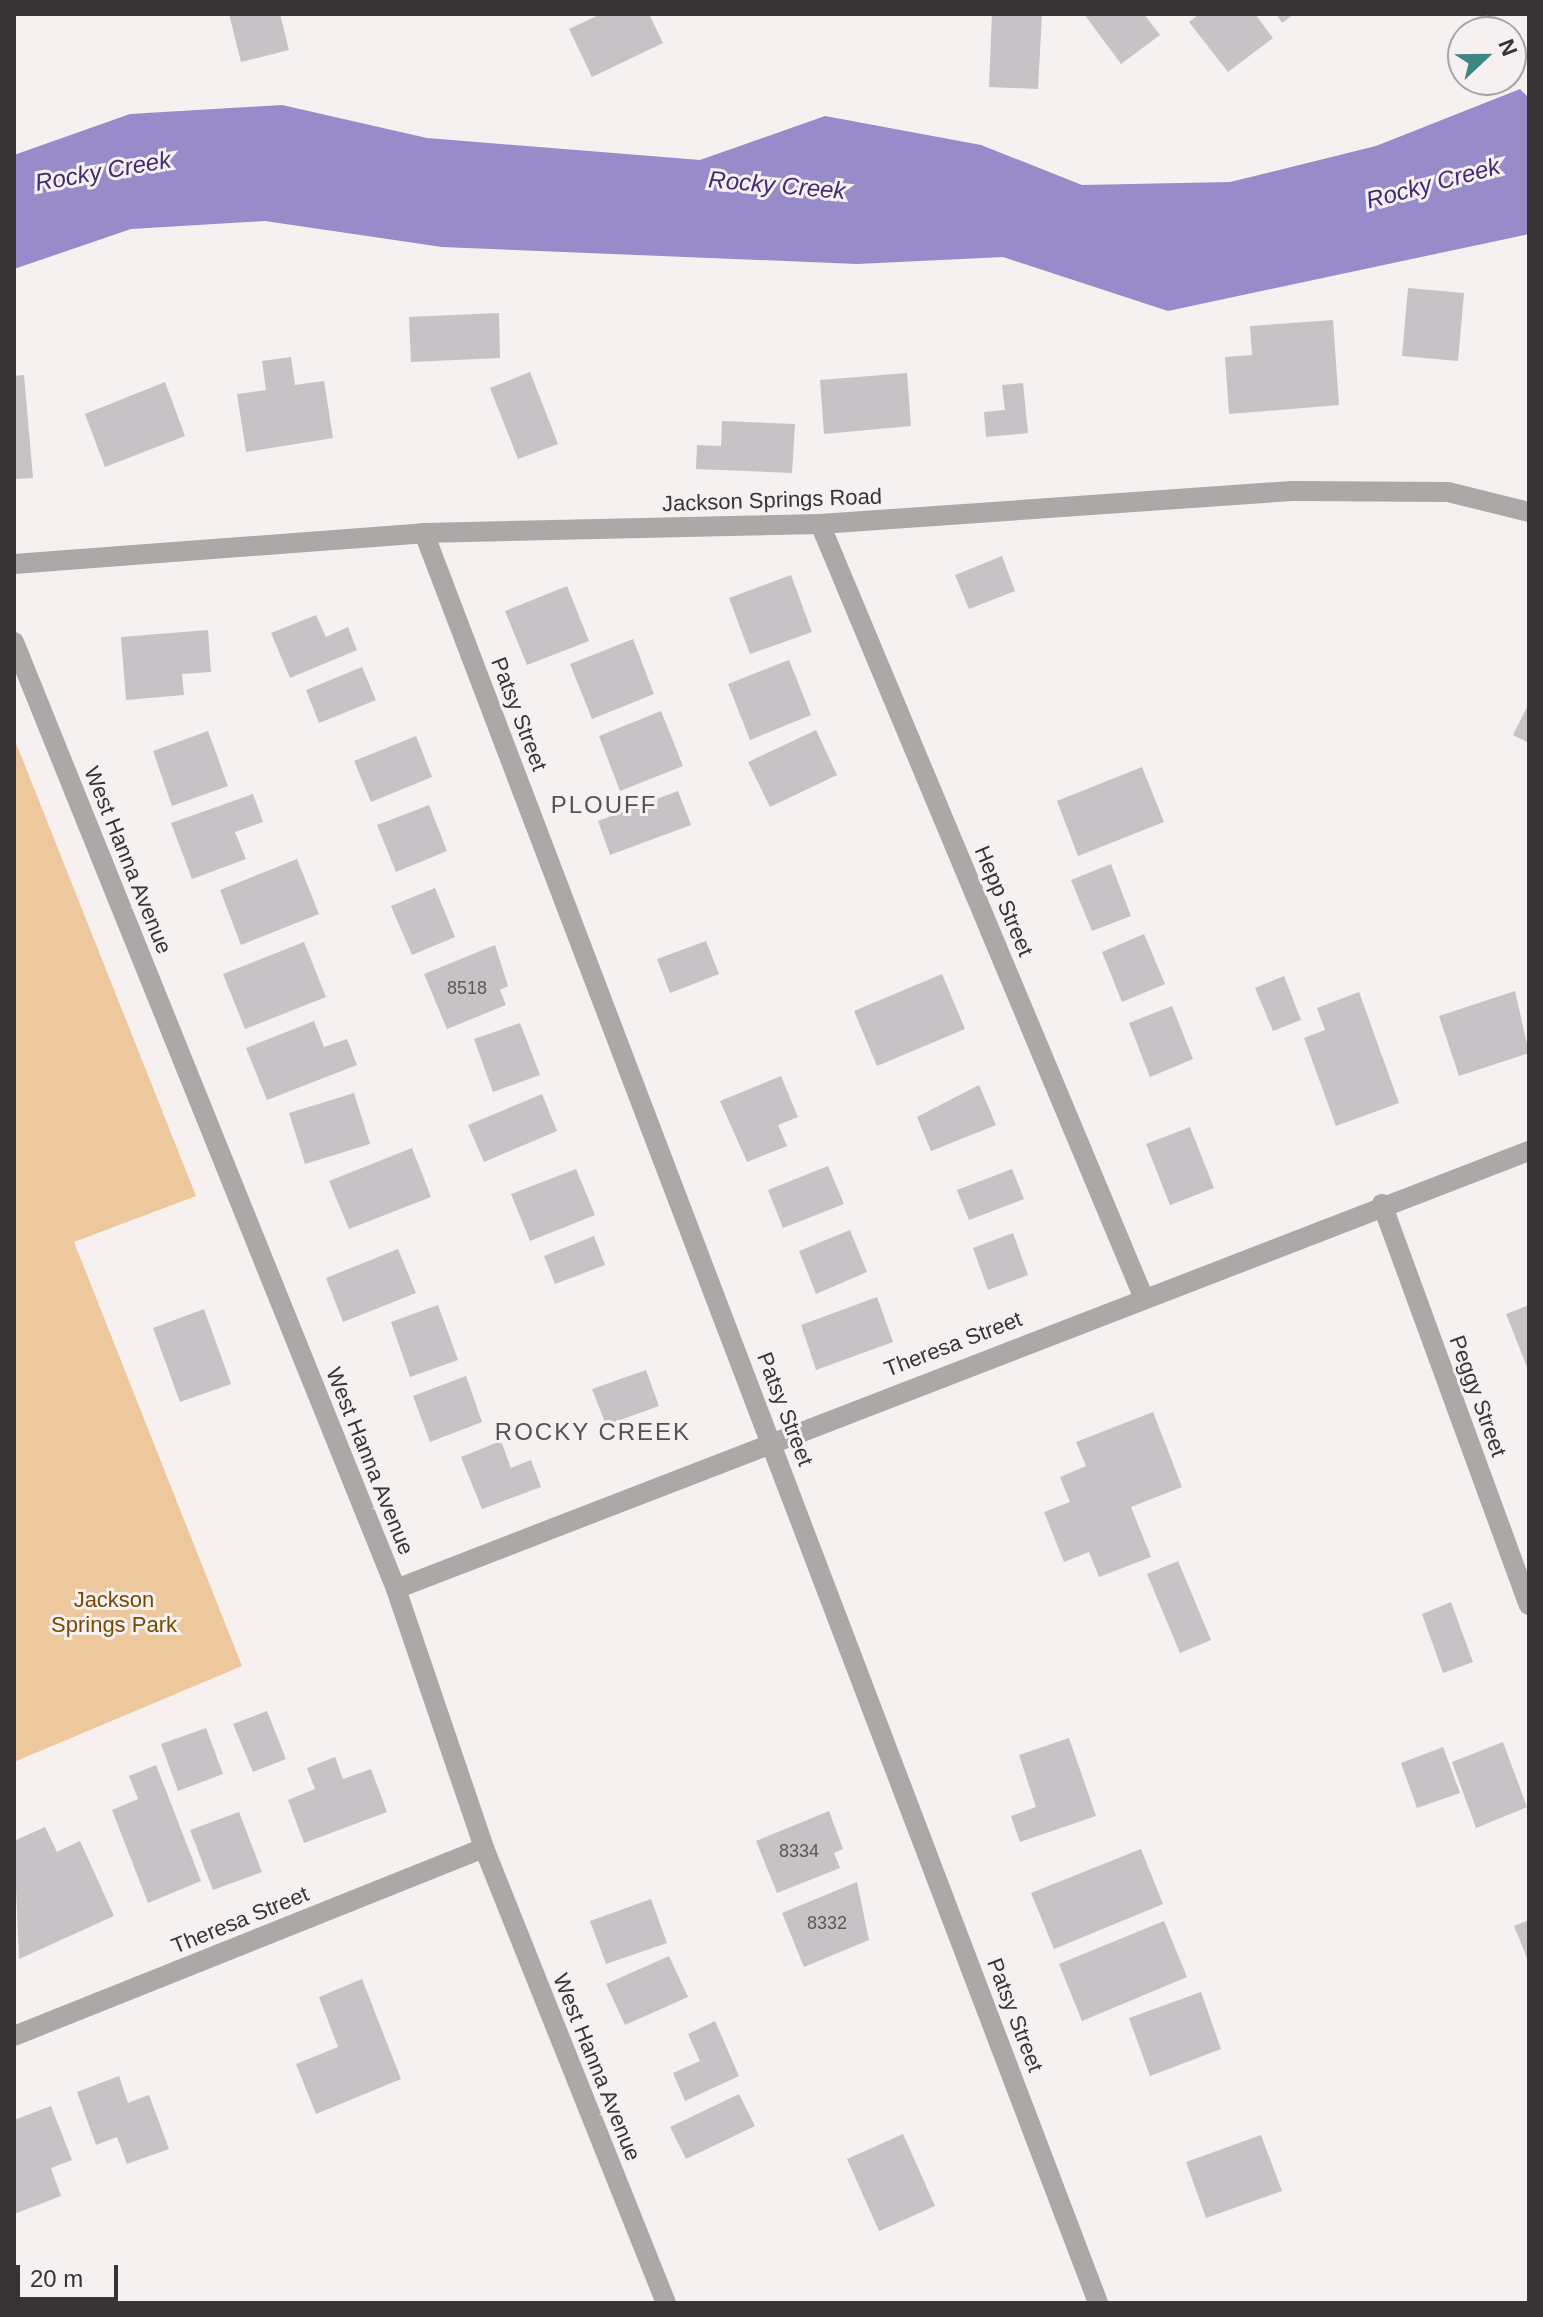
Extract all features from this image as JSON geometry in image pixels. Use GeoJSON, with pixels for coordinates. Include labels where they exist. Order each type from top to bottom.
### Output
{"type":"FeatureCollection","features":[{"type":"Feature","properties":{"kind":"street","name":"Jackson Springs Road"},"geometry":{"type":"LineString","coordinates":[[14,564],[424,533],[820,524],[1292,491],[1448,492],[1529,512]]}},
{"type":"Feature","properties":{"kind":"street","name":"Hepp Street"},"geometry":{"type":"LineString","coordinates":[[820,524],[1143,1296]]}},
{"type":"Feature","properties":{"kind":"street","name":"Patsy Street"},"geometry":{"type":"LineString","coordinates":[[424,533],[1098,2303]]}},
{"type":"Feature","properties":{"kind":"street","name":"West Hanna Avenue"},"geometry":{"type":"LineString","coordinates":[[14,642],[396,1589],[484,1848],[666,2303]]}},
{"type":"Feature","properties":{"kind":"street","name":"Theresa Street"},"geometry":{"type":"LineString","coordinates":[[396,1589],[1143,1296],[1529,1151]]}},
{"type":"Feature","properties":{"kind":"street","name":"Peggy Street"},"geometry":{"type":"LineString","coordinates":[[1382,1204],[1529,1605]]}},
{"type":"Feature","properties":{"kind":"street","name":"Theresa Street"},"geometry":{"type":"LineString","coordinates":[[14,2036],[484,1848]]}},
{"type":"Feature","properties":{"kind":"green space","name":"Jackson Springs Park"},"geometry":{"type":"Polygon","coordinates":[[[14,738],[196,1196],[74,1242],[242,1666],[14,1762],[14,738]]]}},
{"type":"Feature","properties":{"kind":"water","name":"Rocky Creek"},"geometry":{"type":"Polygon","coordinates":[[[1502,96],[1527,96],[1529,234],[1168,311],[1003,257],[857,264],[442,247],[265,221],[131,229],[14,269],[14,155],[130,114],[282,105],[427,138],[700,160],[825,116],[981,145],[1082,185],[1230,182],[1376,146],[1502,96]]]}},
{"type":"Feature","properties":{"kind":"building"},"geometry":{"type":"Polygon","coordinates":[[[229,14],[280,14],[289,50],[241,62],[229,14]]]}},
{"type":"Feature","properties":{"kind":"building"},"geometry":{"type":"Polygon","coordinates":[[[601,14],[649,14],[663,43],[592,77],[569,29],[601,14]]]}},
{"type":"Feature","properties":{"kind":"building"},"geometry":{"type":"Polygon","coordinates":[[[992,14],[1042,14],[1038,89],[989,87],[992,14]]]}},
{"type":"Feature","properties":{"kind":"building"},"geometry":{"type":"Polygon","coordinates":[[[1084,14],[1144,14],[1160,35],[1121,64],[1084,14]]]}},
{"type":"Feature","properties":{"kind":"building"},"geometry":{"type":"Polygon","coordinates":[[[1199,14],[1255,14],[1273,38],[1228,72],[1189,22],[1199,14]]]}},
{"type":"Feature","properties":{"kind":"building"},"geometry":{"type":"Polygon","coordinates":[[[1276,14],[1294,14],[1282,23],[1276,14]]]}},
{"type":"Feature","properties":{"kind":"building"},"geometry":{"type":"Polygon","coordinates":[[[1408,288],[1464,293],[1458,361],[1402,356],[1408,288]]]}},
{"type":"Feature","properties":{"kind":"building"},"geometry":{"type":"Polygon","coordinates":[[[499,313],[500,358],[411,362],[409,317],[499,313]]]}},
{"type":"Feature","properties":{"kind":"building"},"geometry":{"type":"Polygon","coordinates":[[[1333,320],[1339,405],[1229,414],[1225,357],[1252,355],[1250,326],[1333,320]]]}},
{"type":"Feature","properties":{"kind":"building"},"geometry":{"type":"Polygon","coordinates":[[[291,357],[295,385],[324,381],[333,438],[246,452],[237,394],[266,390],[262,361],[291,357]]]}},
{"type":"Feature","properties":{"kind":"building"},"geometry":{"type":"Polygon","coordinates":[[[530,372],[558,444],[518,459],[490,388],[530,372]]]}},
{"type":"Feature","properties":{"kind":"building"},"geometry":{"type":"Polygon","coordinates":[[[907,373],[911,426],[824,434],[820,380],[907,373]]]}},
{"type":"Feature","properties":{"kind":"building"},"geometry":{"type":"Polygon","coordinates":[[[24,375],[33,478],[14,479],[14,376],[24,375]]]}},
{"type":"Feature","properties":{"kind":"building"},"geometry":{"type":"Polygon","coordinates":[[[165,382],[185,436],[105,467],[85,414],[165,382]]]}},
{"type":"Feature","properties":{"kind":"building"},"geometry":{"type":"Polygon","coordinates":[[[1023,383],[1028,433],[986,437],[984,412],[1005,410],[1002,385],[1023,383]]]}},
{"type":"Feature","properties":{"kind":"building"},"geometry":{"type":"Polygon","coordinates":[[[722,421],[795,424],[792,473],[696,469],[697,445],[721,446],[722,421]]]}},
{"type":"Feature","properties":{"kind":"building"},"geometry":{"type":"Polygon","coordinates":[[[1002,556],[1015,591],[969,609],[955,575],[1002,556]]]}},
{"type":"Feature","properties":{"kind":"building"},"geometry":{"type":"Polygon","coordinates":[[[791,575],[812,632],[750,654],[729,598],[791,575]]]}},
{"type":"Feature","properties":{"kind":"building"},"geometry":{"type":"Polygon","coordinates":[[[567,586],[589,641],[527,665],[505,611],[567,586]]]}},
{"type":"Feature","properties":{"kind":"building"},"geometry":{"type":"Polygon","coordinates":[[[316,615],[326,637],[348,627],[357,650],[290,678],[271,633],[316,615]]]}},
{"type":"Feature","properties":{"kind":"building"},"geometry":{"type":"Polygon","coordinates":[[[208,630],[211,672],[182,674],[184,695],[126,700],[121,637],[208,630]]]}},
{"type":"Feature","properties":{"kind":"building"},"geometry":{"type":"Polygon","coordinates":[[[633,639],[654,694],[592,719],[570,664],[633,639]]]}},
{"type":"Feature","properties":{"kind":"building"},"geometry":{"type":"Polygon","coordinates":[[[789,660],[811,715],[750,740],[728,684],[789,660]]]}},
{"type":"Feature","properties":{"kind":"building"},"geometry":{"type":"Polygon","coordinates":[[[362,667],[376,700],[319,723],[306,690],[362,667]]]}},
{"type":"Feature","properties":{"kind":"building"},"geometry":{"type":"Polygon","coordinates":[[[1529,703],[1529,743],[1513,735],[1529,703]]]}},
{"type":"Feature","properties":{"kind":"building"},"geometry":{"type":"Polygon","coordinates":[[[661,711],[683,766],[620,791],[599,736],[661,711]]]}},
{"type":"Feature","properties":{"kind":"building"},"geometry":{"type":"Polygon","coordinates":[[[816,730],[837,775],[770,807],[748,762],[816,730]]]}},
{"type":"Feature","properties":{"kind":"building"},"geometry":{"type":"Polygon","coordinates":[[[208,731],[228,786],[172,806],[153,751],[208,731]]]}},
{"type":"Feature","properties":{"kind":"building"},"geometry":{"type":"Polygon","coordinates":[[[416,736],[432,777],[371,802],[354,761],[416,736]]]}},
{"type":"Feature","properties":{"kind":"building"},"geometry":{"type":"Polygon","coordinates":[[[1142,767],[1164,822],[1078,856],[1057,801],[1142,767]]]}},
{"type":"Feature","properties":{"kind":"building"},"geometry":{"type":"Polygon","coordinates":[[[678,791],[691,825],[610,855],[598,821],[678,791]]]}},
{"type":"Feature","properties":{"kind":"building"},"geometry":{"type":"Polygon","coordinates":[[[253,794],[263,822],[235,832],[246,859],[192,879],[171,823],[253,794]]]}},
{"type":"Feature","properties":{"kind":"building"},"geometry":{"type":"Polygon","coordinates":[[[429,805],[447,851],[396,872],[377,825],[429,805]]]}},
{"type":"Feature","properties":{"kind":"building"},"geometry":{"type":"Polygon","coordinates":[[[297,859],[319,914],[241,945],[220,890],[297,859]]]}},
{"type":"Feature","properties":{"kind":"building"},"geometry":{"type":"Polygon","coordinates":[[[1111,864],[1131,916],[1092,931],[1071,880],[1111,864]]]}},
{"type":"Feature","properties":{"kind":"building"},"geometry":{"type":"Polygon","coordinates":[[[435,888],[455,937],[412,955],[391,906],[435,888]]]}},
{"type":"Feature","properties":{"kind":"building"},"geometry":{"type":"Polygon","coordinates":[[[1144,934],[1165,984],[1122,1002],[1102,952],[1144,934]]]}},
{"type":"Feature","properties":{"kind":"building"},"geometry":{"type":"Polygon","coordinates":[[[706,941],[719,974],[670,993],[657,959],[706,941]]]}},
{"type":"Feature","properties":{"kind":"building"},"geometry":{"type":"Polygon","coordinates":[[[304,942],[326,997],[245,1029],[223,974],[304,942]]]}},
{"type":"Feature","properties":{"kind":"building"},"geometry":{"type":"Polygon","coordinates":[[[495,945],[508,986],[500,990],[506,1005],[447,1029],[424,974],[495,945]]]}},
{"type":"Feature","properties":{"kind":"building"},"geometry":{"type":"Polygon","coordinates":[[[942,974],[965,1029],[877,1066],[854,1011],[942,974]]]}},
{"type":"Feature","properties":{"kind":"building"},"geometry":{"type":"Polygon","coordinates":[[[1284,976],[1301,1020],[1273,1031],[1255,988],[1284,976]]]}},
{"type":"Feature","properties":{"kind":"building"},"geometry":{"type":"Polygon","coordinates":[[[1515,991],[1529,1053],[1459,1076],[1439,1016],[1515,991]]]}},
{"type":"Feature","properties":{"kind":"building"},"geometry":{"type":"Polygon","coordinates":[[[1359,992],[1399,1103],[1336,1126],[1304,1038],[1325,1030],[1317,1008],[1359,992]]]}},
{"type":"Feature","properties":{"kind":"building"},"geometry":{"type":"Polygon","coordinates":[[[1172,1006],[1193,1059],[1150,1077],[1129,1023],[1172,1006]]]}},
{"type":"Feature","properties":{"kind":"building"},"geometry":{"type":"Polygon","coordinates":[[[314,1021],[324,1047],[347,1039],[357,1065],[267,1100],[246,1048],[314,1021]]]}},
{"type":"Feature","properties":{"kind":"building"},"geometry":{"type":"Polygon","coordinates":[[[520,1023],[540,1075],[493,1092],[474,1039],[520,1023]]]}},
{"type":"Feature","properties":{"kind":"building"},"geometry":{"type":"Polygon","coordinates":[[[781,1076],[798,1117],[778,1125],[787,1146],[747,1162],[720,1101],[781,1076]]]}},
{"type":"Feature","properties":{"kind":"building"},"geometry":{"type":"Polygon","coordinates":[[[979,1085],[996,1125],[931,1151],[917,1117],[979,1085]]]}},
{"type":"Feature","properties":{"kind":"building"},"geometry":{"type":"Polygon","coordinates":[[[354,1093],[370,1144],[305,1164],[289,1113],[354,1093]]]}},
{"type":"Feature","properties":{"kind":"building"},"geometry":{"type":"Polygon","coordinates":[[[542,1094],[557,1131],[484,1162],[468,1125],[542,1094]]]}},
{"type":"Feature","properties":{"kind":"building"},"geometry":{"type":"Polygon","coordinates":[[[1190,1127],[1214,1188],[1170,1205],[1146,1144],[1190,1127]]]}},
{"type":"Feature","properties":{"kind":"building"},"geometry":{"type":"Polygon","coordinates":[[[412,1148],[431,1197],[349,1229],[329,1181],[412,1148]]]}},
{"type":"Feature","properties":{"kind":"building"},"geometry":{"type":"Polygon","coordinates":[[[828,1166],[844,1204],[783,1228],[768,1190],[828,1166]]]}},
{"type":"Feature","properties":{"kind":"building"},"geometry":{"type":"Polygon","coordinates":[[[576,1169],[595,1215],[530,1241],[511,1194],[576,1169]]]}},
{"type":"Feature","properties":{"kind":"building"},"geometry":{"type":"Polygon","coordinates":[[[1012,1169],[1024,1199],[969,1220],[957,1190],[1012,1169]]]}},
{"type":"Feature","properties":{"kind":"building"},"geometry":{"type":"Polygon","coordinates":[[[850,1230],[867,1272],[816,1294],[799,1251],[850,1230]]]}},
{"type":"Feature","properties":{"kind":"building"},"geometry":{"type":"Polygon","coordinates":[[[1013,1233],[1028,1275],[988,1290],[973,1248],[1013,1233]]]}},
{"type":"Feature","properties":{"kind":"building"},"geometry":{"type":"Polygon","coordinates":[[[594,1236],[605,1265],[555,1284],[544,1256],[594,1236]]]}},
{"type":"Feature","properties":{"kind":"building"},"geometry":{"type":"Polygon","coordinates":[[[398,1249],[416,1293],[343,1322],[326,1278],[398,1249]]]}},
{"type":"Feature","properties":{"kind":"building"},"geometry":{"type":"Polygon","coordinates":[[[877,1297],[893,1342],[816,1370],[801,1325],[877,1297]]]}},
{"type":"Feature","properties":{"kind":"building"},"geometry":{"type":"Polygon","coordinates":[[[438,1305],[458,1360],[410,1377],[391,1322],[438,1305]]]}},
{"type":"Feature","properties":{"kind":"building"},"geometry":{"type":"Polygon","coordinates":[[[1529,1305],[1529,1372],[1506,1314],[1529,1305]]]}},
{"type":"Feature","properties":{"kind":"building"},"geometry":{"type":"Polygon","coordinates":[[[204,1309],[231,1384],[180,1402],[153,1328],[204,1309]]]}},
{"type":"Feature","properties":{"kind":"building"},"geometry":{"type":"Polygon","coordinates":[[[646,1370],[659,1406],[606,1425],[592,1389],[646,1370]]]}},
{"type":"Feature","properties":{"kind":"building"},"geometry":{"type":"Polygon","coordinates":[[[466,1376],[482,1422],[430,1442],[413,1396],[466,1376]]]}},
{"type":"Feature","properties":{"kind":"building"},"geometry":{"type":"Polygon","coordinates":[[[1153,1412],[1182,1487],[1131,1507],[1151,1557],[1099,1577],[1089,1552],[1064,1562],[1044,1512],[1070,1502],[1060,1477],[1086,1466],[1076,1442],[1153,1412]]]}},
{"type":"Feature","properties":{"kind":"building"},"geometry":{"type":"Polygon","coordinates":[[[501,1441],[511,1468],[531,1460],[541,1487],[482,1509],[461,1457],[501,1441]]]}},
{"type":"Feature","properties":{"kind":"building"},"geometry":{"type":"Polygon","coordinates":[[[1178,1561],[1211,1640],[1180,1653],[1147,1574],[1178,1561]]]}},
{"type":"Feature","properties":{"kind":"building"},"geometry":{"type":"Polygon","coordinates":[[[1451,1602],[1473,1662],[1443,1673],[1422,1614],[1451,1602]]]}},
{"type":"Feature","properties":{"kind":"building"},"geometry":{"type":"Polygon","coordinates":[[[267,1711],[286,1759],[253,1772],[233,1724],[267,1711]]]}},
{"type":"Feature","properties":{"kind":"building"},"geometry":{"type":"Polygon","coordinates":[[[206,1728],[223,1774],[178,1791],[161,1744],[206,1728]]]}},
{"type":"Feature","properties":{"kind":"building"},"geometry":{"type":"Polygon","coordinates":[[[1069,1738],[1096,1816],[1020,1842],[1011,1816],[1036,1807],[1019,1755],[1069,1738]]]}},
{"type":"Feature","properties":{"kind":"building"},"geometry":{"type":"Polygon","coordinates":[[[1503,1742],[1527,1807],[1476,1828],[1452,1762],[1503,1742]]]}},
{"type":"Feature","properties":{"kind":"building"},"geometry":{"type":"Polygon","coordinates":[[[1443,1747],[1460,1793],[1417,1808],[1401,1763],[1443,1747]]]}},
{"type":"Feature","properties":{"kind":"building"},"geometry":{"type":"Polygon","coordinates":[[[335,1757],[343,1779],[371,1769],[387,1812],[304,1843],[288,1800],[315,1789],[307,1768],[335,1757]]]}},
{"type":"Feature","properties":{"kind":"building"},"geometry":{"type":"Polygon","coordinates":[[[156,1765],[201,1881],[148,1903],[112,1810],[138,1799],[129,1776],[156,1765]]]}},
{"type":"Feature","properties":{"kind":"building"},"geometry":{"type":"Polygon","coordinates":[[[829,1811],[843,1849],[834,1853],[840,1868],[777,1893],[756,1841],[829,1811]]]}},
{"type":"Feature","properties":{"kind":"building"},"geometry":{"type":"Polygon","coordinates":[[[239,1812],[262,1872],[213,1890],[190,1830],[239,1812]]]}},
{"type":"Feature","properties":{"kind":"building"},"geometry":{"type":"Polygon","coordinates":[[[45,1827],[57,1852],[80,1841],[114,1916],[19,1959],[14,1841],[45,1827]]]}},
{"type":"Feature","properties":{"kind":"building"},"geometry":{"type":"Polygon","coordinates":[[[1141,1849],[1163,1904],[1054,1949],[1031,1893],[1141,1849]]]}},
{"type":"Feature","properties":{"kind":"building"},"geometry":{"type":"Polygon","coordinates":[[[857,1882],[869,1940],[804,1967],[782,1913],[857,1882]]]}},
{"type":"Feature","properties":{"kind":"building"},"geometry":{"type":"Polygon","coordinates":[[[651,1899],[667,1943],[606,1964],[590,1921],[651,1899]]]}},
{"type":"Feature","properties":{"kind":"building"},"geometry":{"type":"Polygon","coordinates":[[[1529,1920],[1529,1963],[1514,1926],[1529,1920]]]}},
{"type":"Feature","properties":{"kind":"building"},"geometry":{"type":"Polygon","coordinates":[[[1164,1921],[1187,1977],[1082,2021],[1059,1964],[1164,1921]]]}},
{"type":"Feature","properties":{"kind":"building"},"geometry":{"type":"Polygon","coordinates":[[[669,1956],[688,1997],[625,2025],[606,1984],[669,1956]]]}},
{"type":"Feature","properties":{"kind":"building"},"geometry":{"type":"Polygon","coordinates":[[[362,1979],[401,2079],[316,2114],[296,2064],[338,2047],[319,1997],[362,1979]]]}},
{"type":"Feature","properties":{"kind":"building"},"geometry":{"type":"Polygon","coordinates":[[[1201,1992],[1221,2049],[1150,2076],[1129,2018],[1201,1992]]]}},
{"type":"Feature","properties":{"kind":"building"},"geometry":{"type":"Polygon","coordinates":[[[715,2021],[739,2076],[685,2101],[673,2073],[700,2061],[688,2034],[715,2021]]]}},
{"type":"Feature","properties":{"kind":"building"},"geometry":{"type":"Polygon","coordinates":[[[119,2076],[128,2103],[149,2095],[169,2149],[127,2164],[117,2137],[96,2145],[77,2092],[119,2076]]]}},
{"type":"Feature","properties":{"kind":"building"},"geometry":{"type":"Polygon","coordinates":[[[739,2094],[755,2126],[686,2159],[670,2127],[739,2094]]]}},
{"type":"Feature","properties":{"kind":"building"},"geometry":{"type":"Polygon","coordinates":[[[51,2106],[72,2160],[51,2168],[61,2196],[14,2214],[14,2120],[51,2106]]]}},
{"type":"Feature","properties":{"kind":"building"},"geometry":{"type":"Polygon","coordinates":[[[903,2134],[935,2206],[879,2231],[847,2159],[903,2134]]]}},
{"type":"Feature","properties":{"kind":"building"},"geometry":{"type":"Polygon","coordinates":[[[1261,2135],[1282,2191],[1206,2218],[1186,2162],[1261,2135]]]}},
{"type":"Feature","properties":{"kind":"district","name":"PLOUFF"},"geometry":{"type":"Point","coordinates":[604,805]}},
{"type":"Feature","properties":{"kind":"district","name":"ROCKY CREEK"},"geometry":{"type":"Point","coordinates":[593,1432]}}]}
